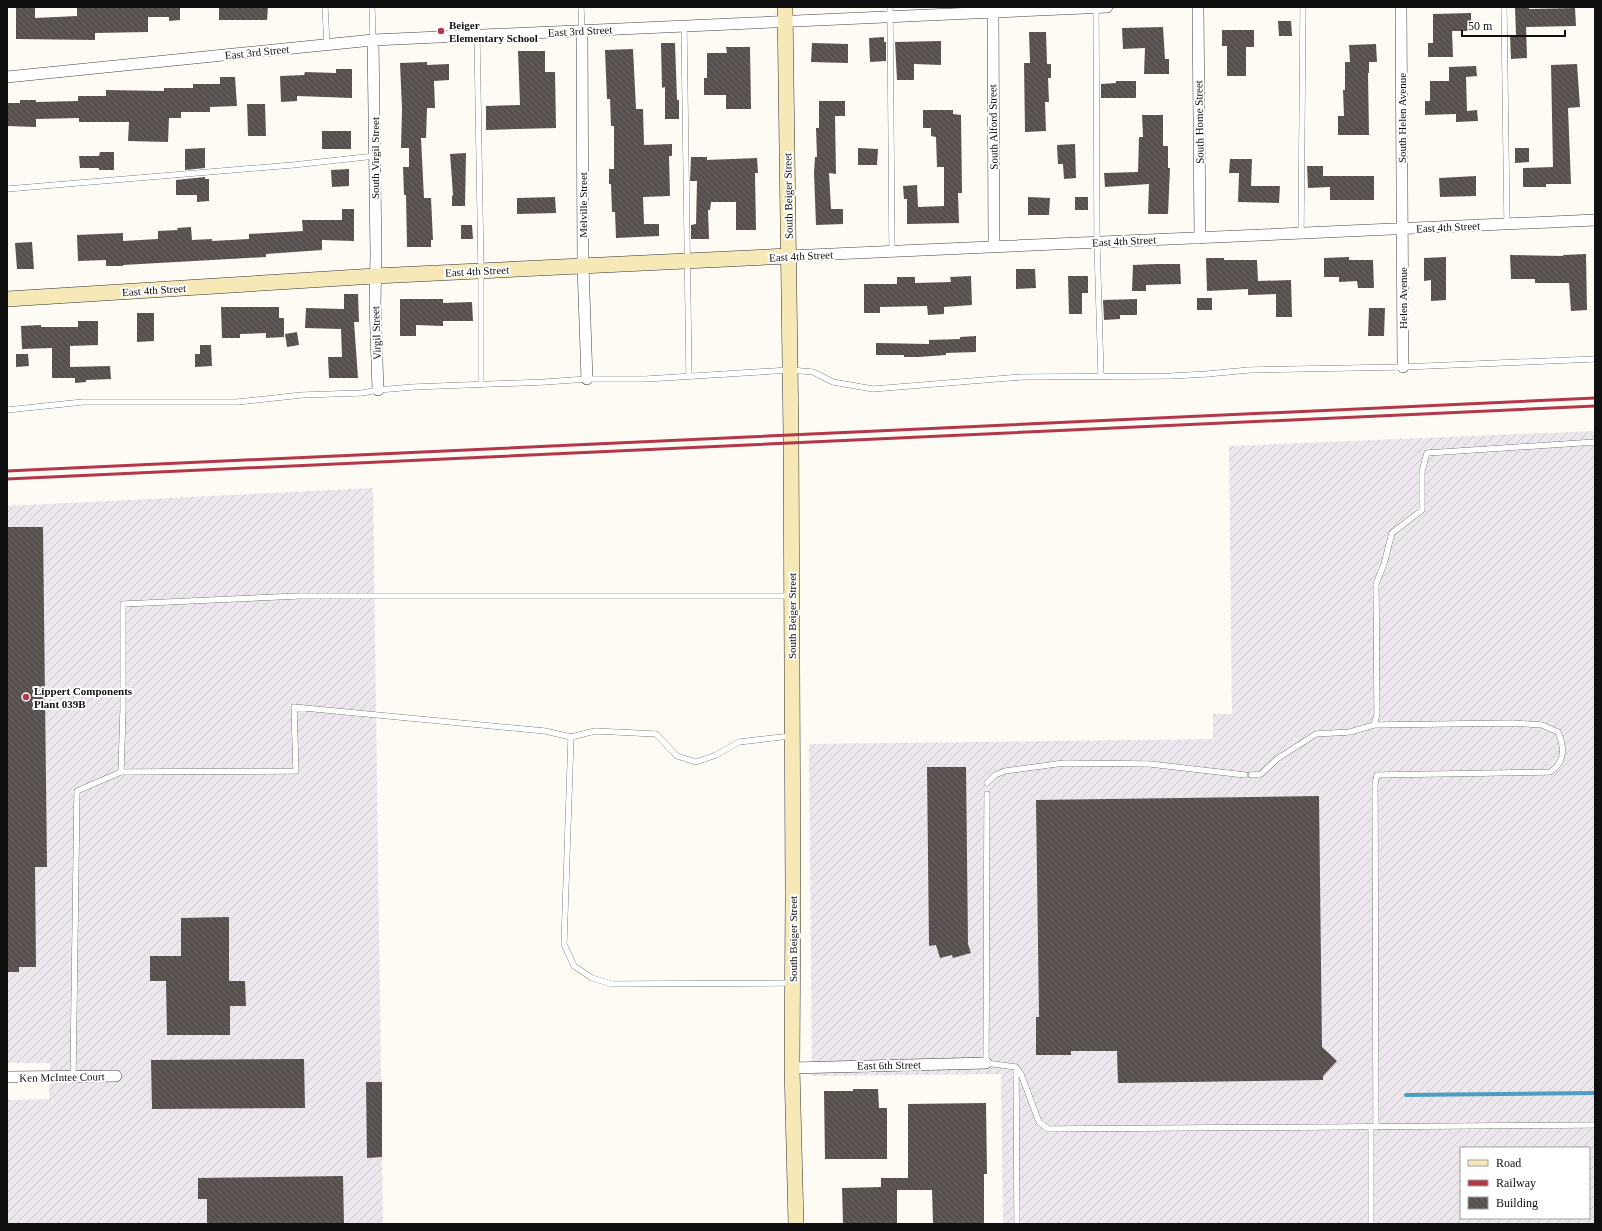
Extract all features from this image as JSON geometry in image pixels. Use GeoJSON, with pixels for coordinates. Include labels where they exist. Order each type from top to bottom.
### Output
{"type":"FeatureCollection","features":[{"type":"Feature","properties":{"kind":"street","name":"East 3rd Street"},"geometry":{"type":"LineString","coordinates":[[7,77],[373,40],[684,26],[785,14],[1107,7]]}},
{"type":"Feature","properties":{"kind":"street","name":"South Home Street"},"geometry":{"type":"LineString","coordinates":[[1198,7],[1200,238]]}},
{"type":"Feature","properties":{"kind":"street","name":"South Helen Avenue"},"geometry":{"type":"LineString","coordinates":[[1401,7],[1403,229]]}},
{"type":"Feature","properties":{"kind":"street","name":"South Alford Street"},"geometry":{"type":"LineString","coordinates":[[992,10],[994,247]]}},
{"type":"Feature","properties":{"kind":"street","name":"South Beiger Street"},"geometry":{"type":"LineString","coordinates":[[785,14],[792,596],[792,1068],[796,1224]]}},
{"type":"Feature","properties":{"kind":"street","name":"Melville Street"},"geometry":{"type":"LineString","coordinates":[[582,31],[583,266],[588,379]]}},
{"type":"Feature","properties":{"kind":"street","name":"South Virgil Street"},"geometry":{"type":"LineString","coordinates":[[373,40],[375,276]]}},
{"type":"Feature","properties":{"kind":"street","name":"East 4th Street"},"geometry":{"type":"LineString","coordinates":[[7,299],[481,270],[1595,220]]}},
{"type":"Feature","properties":{"kind":"street","name":"Helen Avenue"},"geometry":{"type":"LineString","coordinates":[[1403,229],[1403,367]]}},
{"type":"Feature","properties":{"kind":"street","name":"Virgil Street"},"geometry":{"type":"LineString","coordinates":[[375,276],[378,390]]}},
{"type":"Feature","properties":{"kind":"street","name":"East 6th Street"},"geometry":{"type":"LineString","coordinates":[[792,1068],[986,1063]]}},
{"type":"Feature","properties":{"kind":"street","name":"Ken McIntee Court"},"geometry":{"type":"LineString","coordinates":[[7,1077],[116,1076]]}},
{"type":"Feature","properties":{"kind":"lane"},"geometry":{"type":"LineString","coordinates":[[325,7],[327,45]]}},
{"type":"Feature","properties":{"kind":"lane"},"geometry":{"type":"LineString","coordinates":[[372,7],[373,40]]}},
{"type":"Feature","properties":{"kind":"lane"},"geometry":{"type":"LineString","coordinates":[[581,7],[582,31]]}},
{"type":"Feature","properties":{"kind":"lane"},"geometry":{"type":"LineString","coordinates":[[1096,7],[1097,243],[1101,376]]}},
{"type":"Feature","properties":{"kind":"lane"},"geometry":{"type":"LineString","coordinates":[[1301,234],[1303,7]]}},
{"type":"Feature","properties":{"kind":"lane"},"geometry":{"type":"LineString","coordinates":[[1504,7],[1507,224]]}},
{"type":"Feature","properties":{"kind":"lane"},"geometry":{"type":"LineString","coordinates":[[890,12],[892,251]]}},
{"type":"Feature","properties":{"kind":"lane"},"geometry":{"type":"LineString","coordinates":[[684,26],[689,376]]}},
{"type":"Feature","properties":{"kind":"lane"},"geometry":{"type":"LineString","coordinates":[[477,36],[481,270],[480,384]]}},
{"type":"Feature","properties":{"kind":"lane"},"geometry":{"type":"LineString","coordinates":[[7,189],[293,165],[375,156]]}},
{"type":"Feature","properties":{"kind":"lane"},"geometry":{"type":"LineString","coordinates":[[7,410],[83,402],[236,402],[302,395],[362,393],[413,387],[588,379],[646,379],[790,370],[813,372],[833,382],[873,389],[1022,377],[1171,376],[1256,370],[1403,367],[1595,359]]}},
{"type":"Feature","properties":{"kind":"lane"},"geometry":{"type":"LineString","coordinates":[[1374,725],[1377,714],[1376,584],[1384,564],[1392,533],[1422,510],[1422,471],[1427,453],[1595,442]]}},
{"type":"Feature","properties":{"kind":"lane"},"geometry":{"type":"LineString","coordinates":[[121,772],[123,710],[123,604],[299,596],[792,596]]}},
{"type":"Feature","properties":{"kind":"lane"},"geometry":{"type":"LineString","coordinates":[[73,1077],[77,791],[121,772],[296,771],[294,707],[545,731],[571,737],[595,731],[656,734],[678,756],[696,762],[716,755],[739,742],[792,736]]}},
{"type":"Feature","properties":{"kind":"lane"},"geometry":{"type":"LineString","coordinates":[[987,783],[995,775],[1005,771],[1064,763],[1150,764],[1248,775],[1261,774],[1277,759],[1316,734],[1350,732],[1374,725],[1513,723],[1542,725],[1558,732],[1562,739],[1563,749],[1560,763],[1550,772],[1377,775],[1375,784],[1374,1127],[1371,1224]]}},
{"type":"Feature","properties":{"kind":"lane"},"geometry":{"type":"LineString","coordinates":[[571,737],[564,944],[574,966],[592,978],[612,984],[792,983]]}},
{"type":"Feature","properties":{"kind":"lane"},"geometry":{"type":"LineString","coordinates":[[987,794],[986,1063],[1016,1067],[1021,1074],[1039,1122],[1048,1129],[1595,1125]]}},
{"type":"Feature","properties":{"kind":"lane"},"geometry":{"type":"LineString","coordinates":[[1016,1067],[1017,1224]]}},
{"type":"Feature","properties":{"kind":"shaded area"},"geometry":{"type":"Polygon","coordinates":[[[1595,431],[1595,1224],[1003,1224],[1001,1074],[812,1076],[809,744],[1213,739],[1213,714],[1232,714],[1229,446],[1595,431]]]}},
{"type":"Feature","properties":{"kind":"shaded area"},"geometry":{"type":"Polygon","coordinates":[[[373,488],[383,1224],[7,1224],[7,1100],[49,1099],[50,1063],[7,1063],[7,506],[373,488]]]}},
{"type":"Feature","properties":{"kind":"building"},"geometry":{"type":"Polygon","coordinates":[[[77,7],[180,7],[180,20],[169,21],[169,17],[148,17],[148,32],[95,33],[95,40],[16,39],[16,8],[35,8],[35,18],[77,16],[77,7]]]}},
{"type":"Feature","properties":{"kind":"building"},"geometry":{"type":"Polygon","coordinates":[[[219,7],[268,7],[267,20],[219,20],[219,7]]]}},
{"type":"Feature","properties":{"kind":"building"},"geometry":{"type":"Polygon","coordinates":[[[1529,7],[1529,9],[1575,8],[1576,26],[1526,27],[1527,58],[1511,59],[1510,35],[1516,35],[1515,8],[1529,7]]]}},
{"type":"Feature","properties":{"kind":"building"},"geometry":{"type":"Polygon","coordinates":[[[1471,13],[1471,31],[1452,31],[1453,57],[1428,57],[1428,43],[1433,43],[1433,14],[1471,13]]]}},
{"type":"Feature","properties":{"kind":"building"},"geometry":{"type":"Polygon","coordinates":[[[1278,21],[1291,21],[1292,36],[1279,36],[1278,21]]]}},
{"type":"Feature","properties":{"kind":"building"},"geometry":{"type":"Polygon","coordinates":[[[1163,27],[1165,59],[1169,59],[1169,74],[1144,74],[1145,48],[1123,49],[1122,28],[1163,27]]]}},
{"type":"Feature","properties":{"kind":"building"},"geometry":{"type":"Polygon","coordinates":[[[1222,30],[1254,30],[1254,47],[1246,47],[1246,76],[1227,76],[1227,46],[1222,46],[1222,30]]]}},
{"type":"Feature","properties":{"kind":"building"},"geometry":{"type":"Polygon","coordinates":[[[1029,32],[1046,32],[1047,64],[1051,64],[1051,78],[1048,78],[1049,102],[1045,102],[1046,131],[1025,132],[1024,63],[1030,63],[1029,32]]]}},
{"type":"Feature","properties":{"kind":"building"},"geometry":{"type":"Polygon","coordinates":[[[884,37],[884,42],[886,42],[886,61],[870,62],[869,38],[884,37]]]}},
{"type":"Feature","properties":{"kind":"building"},"geometry":{"type":"Polygon","coordinates":[[[941,41],[941,65],[914,64],[914,80],[897,80],[895,42],[941,41]]]}},
{"type":"Feature","properties":{"kind":"building"},"geometry":{"type":"Polygon","coordinates":[[[661,43],[675,43],[679,119],[665,119],[665,87],[662,88],[661,43]]]}},
{"type":"Feature","properties":{"kind":"building"},"geometry":{"type":"Polygon","coordinates":[[[812,43],[848,44],[848,63],[811,62],[812,43]]]}},
{"type":"Feature","properties":{"kind":"building"},"geometry":{"type":"Polygon","coordinates":[[[1376,44],[1377,62],[1369,62],[1368,73],[1369,135],[1338,135],[1338,116],[1344,116],[1343,90],[1345,90],[1345,62],[1350,62],[1349,45],[1376,44]]]}},
{"type":"Feature","properties":{"kind":"building"},"geometry":{"type":"Polygon","coordinates":[[[726,47],[750,47],[751,109],[726,109],[726,95],[704,95],[704,78],[707,78],[707,53],[727,53],[726,47]]]}},
{"type":"Feature","properties":{"kind":"building"},"geometry":{"type":"Polygon","coordinates":[[[633,49],[636,109],[643,109],[644,145],[672,144],[672,156],[669,156],[670,196],[643,197],[644,224],[659,224],[659,236],[616,238],[615,212],[612,212],[611,184],[609,184],[609,169],[614,169],[614,126],[611,126],[610,99],[607,99],[605,50],[633,49]]]}},
{"type":"Feature","properties":{"kind":"building"},"geometry":{"type":"Polygon","coordinates":[[[518,51],[545,51],[545,72],[555,72],[556,128],[486,130],[486,106],[520,105],[518,51]]]}},
{"type":"Feature","properties":{"kind":"building"},"geometry":{"type":"Polygon","coordinates":[[[427,62],[427,65],[449,64],[449,80],[434,81],[435,108],[427,108],[426,138],[421,138],[424,198],[431,198],[433,240],[431,240],[431,247],[407,247],[406,195],[404,195],[403,167],[409,167],[409,148],[401,148],[402,109],[400,63],[427,62]]]}},
{"type":"Feature","properties":{"kind":"building"},"geometry":{"type":"Polygon","coordinates":[[[1577,64],[1580,107],[1568,108],[1571,184],[1546,184],[1546,187],[1523,187],[1523,168],[1553,167],[1551,65],[1577,64]]]}},
{"type":"Feature","properties":{"kind":"building"},"geometry":{"type":"Polygon","coordinates":[[[1476,66],[1477,76],[1466,77],[1467,111],[1477,110],[1478,121],[1456,122],[1456,114],[1425,115],[1425,101],[1430,101],[1430,81],[1449,81],[1449,67],[1476,66]]]}},
{"type":"Feature","properties":{"kind":"building"},"geometry":{"type":"Polygon","coordinates":[[[336,69],[352,69],[352,98],[297,96],[297,101],[281,102],[280,76],[304,75],[305,72],[336,73],[336,69]]]}},
{"type":"Feature","properties":{"kind":"building"},"geometry":{"type":"Polygon","coordinates":[[[220,77],[235,77],[237,106],[210,107],[210,112],[181,112],[181,118],[169,118],[168,142],[128,141],[129,122],[79,122],[79,118],[36,119],[36,127],[7,126],[7,103],[20,103],[20,100],[36,100],[36,102],[78,101],[78,96],[106,96],[106,90],[164,91],[164,88],[193,88],[193,84],[220,84],[220,77]]]}},
{"type":"Feature","properties":{"kind":"building"},"geometry":{"type":"Polygon","coordinates":[[[1116,81],[1136,81],[1136,98],[1101,98],[1101,84],[1116,83],[1116,81]]]}},
{"type":"Feature","properties":{"kind":"building"},"geometry":{"type":"Polygon","coordinates":[[[819,101],[845,101],[845,116],[835,116],[836,174],[829,173],[831,209],[843,209],[843,224],[816,225],[814,173],[815,157],[817,157],[816,128],[819,128],[819,101]]]}},
{"type":"Feature","properties":{"kind":"building"},"geometry":{"type":"Polygon","coordinates":[[[247,104],[265,104],[266,136],[248,136],[247,104]]]}},
{"type":"Feature","properties":{"kind":"building"},"geometry":{"type":"Polygon","coordinates":[[[923,110],[953,110],[953,114],[961,115],[962,193],[958,193],[959,223],[907,224],[907,199],[904,199],[903,186],[917,185],[918,207],[944,206],[944,167],[937,167],[936,137],[931,136],[931,128],[923,128],[923,110]]]}},
{"type":"Feature","properties":{"kind":"building"},"geometry":{"type":"Polygon","coordinates":[[[1142,115],[1163,115],[1163,146],[1168,146],[1168,168],[1170,168],[1168,214],[1148,214],[1149,184],[1105,187],[1104,173],[1138,172],[1139,137],[1143,137],[1142,115]]]}},
{"type":"Feature","properties":{"kind":"building"},"geometry":{"type":"Polygon","coordinates":[[[322,131],[351,131],[351,149],[322,149],[322,131]]]}},
{"type":"Feature","properties":{"kind":"building"},"geometry":{"type":"Polygon","coordinates":[[[1075,144],[1076,178],[1064,179],[1063,164],[1058,164],[1057,145],[1075,144]]]}},
{"type":"Feature","properties":{"kind":"building"},"geometry":{"type":"Polygon","coordinates":[[[205,148],[205,168],[185,170],[185,149],[205,148]]]}},
{"type":"Feature","properties":{"kind":"building"},"geometry":{"type":"Polygon","coordinates":[[[858,148],[878,149],[877,165],[858,165],[858,148]]]}},
{"type":"Feature","properties":{"kind":"building"},"geometry":{"type":"Polygon","coordinates":[[[1515,148],[1529,148],[1529,162],[1515,163],[1515,148]]]}},
{"type":"Feature","properties":{"kind":"building"},"geometry":{"type":"Polygon","coordinates":[[[100,152],[114,152],[114,170],[80,168],[79,156],[99,156],[100,152]]]}},
{"type":"Feature","properties":{"kind":"building"},"geometry":{"type":"Polygon","coordinates":[[[466,153],[465,206],[452,206],[453,195],[450,154],[466,153]]]}},
{"type":"Feature","properties":{"kind":"building"},"geometry":{"type":"Polygon","coordinates":[[[691,157],[707,157],[707,160],[757,158],[758,173],[755,173],[756,230],[736,230],[736,202],[711,202],[710,210],[708,210],[709,239],[691,239],[691,225],[696,224],[697,181],[690,181],[691,157]]]}},
{"type":"Feature","properties":{"kind":"building"},"geometry":{"type":"Polygon","coordinates":[[[1230,159],[1252,159],[1251,186],[1280,186],[1279,203],[1238,202],[1239,173],[1229,173],[1230,159]]]}},
{"type":"Feature","properties":{"kind":"building"},"geometry":{"type":"Polygon","coordinates":[[[1307,166],[1323,166],[1323,176],[1374,176],[1374,200],[1330,200],[1330,187],[1308,188],[1307,166]]]}},
{"type":"Feature","properties":{"kind":"building"},"geometry":{"type":"Polygon","coordinates":[[[349,169],[349,186],[332,187],[331,170],[349,169]]]}},
{"type":"Feature","properties":{"kind":"building"},"geometry":{"type":"Polygon","coordinates":[[[1476,176],[1476,196],[1440,197],[1439,178],[1476,176]]]}},
{"type":"Feature","properties":{"kind":"building"},"geometry":{"type":"Polygon","coordinates":[[[205,177],[205,179],[209,179],[209,201],[197,202],[197,195],[176,195],[176,180],[205,177]]]}},
{"type":"Feature","properties":{"kind":"building"},"geometry":{"type":"Polygon","coordinates":[[[555,197],[556,213],[517,214],[517,198],[555,197]]]}},
{"type":"Feature","properties":{"kind":"building"},"geometry":{"type":"Polygon","coordinates":[[[1028,197],[1050,198],[1049,215],[1028,215],[1028,197]]]}},
{"type":"Feature","properties":{"kind":"building"},"geometry":{"type":"Polygon","coordinates":[[[1075,197],[1088,197],[1088,210],[1075,210],[1075,197]]]}},
{"type":"Feature","properties":{"kind":"building"},"geometry":{"type":"Polygon","coordinates":[[[342,209],[354,209],[354,241],[322,240],[322,250],[266,254],[266,257],[123,266],[106,266],[106,260],[78,261],[77,235],[123,233],[123,241],[158,239],[158,231],[178,230],[177,228],[191,227],[192,240],[212,239],[212,241],[249,239],[249,234],[303,231],[302,220],[342,220],[342,209]]]}},
{"type":"Feature","properties":{"kind":"building"},"geometry":{"type":"Polygon","coordinates":[[[461,225],[472,225],[473,239],[461,239],[461,225]]]}},
{"type":"Feature","properties":{"kind":"building"},"geometry":{"type":"Polygon","coordinates":[[[32,242],[34,269],[17,269],[15,243],[32,242]]]}},
{"type":"Feature","properties":{"kind":"building"},"geometry":{"type":"Polygon","coordinates":[[[1586,254],[1587,310],[1571,311],[1569,283],[1535,283],[1535,279],[1511,279],[1510,255],[1563,256],[1586,254]]]}},
{"type":"Feature","properties":{"kind":"building"},"geometry":{"type":"Polygon","coordinates":[[[1349,257],[1349,260],[1373,260],[1374,288],[1358,288],[1357,281],[1339,282],[1339,277],[1324,277],[1324,258],[1349,257]]]}},
{"type":"Feature","properties":{"kind":"building"},"geometry":{"type":"Polygon","coordinates":[[[1446,257],[1446,300],[1431,301],[1431,280],[1424,281],[1424,258],[1446,257]]]}},
{"type":"Feature","properties":{"kind":"building"},"geometry":{"type":"Polygon","coordinates":[[[1206,258],[1224,258],[1224,260],[1257,260],[1258,281],[1291,280],[1292,317],[1276,317],[1276,294],[1248,295],[1248,289],[1207,291],[1206,258]]]}},
{"type":"Feature","properties":{"kind":"building"},"geometry":{"type":"Polygon","coordinates":[[[1180,264],[1181,284],[1146,285],[1146,291],[1132,291],[1133,265],[1180,264]]]}},
{"type":"Feature","properties":{"kind":"building"},"geometry":{"type":"Polygon","coordinates":[[[1016,269],[1035,269],[1036,288],[1016,289],[1016,269]]]}},
{"type":"Feature","properties":{"kind":"building"},"geometry":{"type":"Polygon","coordinates":[[[971,276],[972,305],[944,307],[944,314],[928,315],[927,306],[880,307],[880,313],[864,313],[864,284],[897,284],[897,277],[915,277],[915,283],[951,282],[950,277],[971,276]]]}},
{"type":"Feature","properties":{"kind":"building"},"geometry":{"type":"Polygon","coordinates":[[[1068,276],[1088,276],[1088,293],[1082,293],[1082,314],[1069,314],[1068,276]]]}},
{"type":"Feature","properties":{"kind":"building"},"geometry":{"type":"Polygon","coordinates":[[[344,294],[358,294],[359,322],[354,322],[358,378],[329,378],[328,357],[342,357],[341,329],[305,328],[306,308],[344,309],[344,294]]]}},
{"type":"Feature","properties":{"kind":"building"},"geometry":{"type":"Polygon","coordinates":[[[1197,298],[1212,298],[1212,310],[1197,310],[1197,298]]]}},
{"type":"Feature","properties":{"kind":"building"},"geometry":{"type":"Polygon","coordinates":[[[400,299],[443,299],[443,303],[472,302],[473,321],[443,321],[443,326],[416,325],[416,336],[400,336],[400,299]]]}},
{"type":"Feature","properties":{"kind":"building"},"geometry":{"type":"Polygon","coordinates":[[[1137,299],[1137,315],[1120,315],[1120,319],[1104,320],[1103,300],[1137,299]]]}},
{"type":"Feature","properties":{"kind":"building"},"geometry":{"type":"Polygon","coordinates":[[[221,307],[279,307],[279,318],[284,318],[284,337],[266,338],[266,333],[240,334],[240,338],[222,338],[221,307]]]}},
{"type":"Feature","properties":{"kind":"building"},"geometry":{"type":"Polygon","coordinates":[[[1369,308],[1385,308],[1384,336],[1368,336],[1369,308]]]}},
{"type":"Feature","properties":{"kind":"building"},"geometry":{"type":"Polygon","coordinates":[[[137,313],[154,313],[154,341],[137,342],[137,313]]]}},
{"type":"Feature","properties":{"kind":"building"},"geometry":{"type":"Polygon","coordinates":[[[78,321],[98,321],[98,345],[70,346],[70,367],[110,366],[111,379],[86,380],[86,382],[75,383],[75,378],[52,378],[52,348],[22,349],[21,326],[41,325],[41,327],[78,327],[78,321]]]}},
{"type":"Feature","properties":{"kind":"building"},"geometry":{"type":"Polygon","coordinates":[[[297,332],[299,345],[287,347],[285,334],[297,332]]]}},
{"type":"Feature","properties":{"kind":"building"},"geometry":{"type":"Polygon","coordinates":[[[976,336],[976,352],[946,353],[946,355],[919,357],[904,357],[904,355],[876,355],[876,343],[929,344],[929,340],[960,339],[960,337],[976,336]]]}},
{"type":"Feature","properties":{"kind":"building"},"geometry":{"type":"Polygon","coordinates":[[[200,345],[211,345],[212,366],[195,367],[195,354],[200,354],[200,345]]]}},
{"type":"Feature","properties":{"kind":"building"},"geometry":{"type":"Polygon","coordinates":[[[16,354],[28,354],[29,366],[16,367],[16,354]]]}},
{"type":"Feature","properties":{"kind":"building","name":"Lippert Components Plant 039B"},"geometry":{"type":"Polygon","coordinates":[[[7,527],[43,527],[47,867],[35,867],[36,967],[19,967],[19,972],[7,972],[7,527]]]}},
{"type":"Feature","properties":{"kind":"building"},"geometry":{"type":"Polygon","coordinates":[[[927,767],[966,767],[968,944],[971,953],[953,958],[952,955],[940,958],[936,945],[929,946],[927,767]]]}},
{"type":"Feature","properties":{"kind":"building"},"geometry":{"type":"Polygon","coordinates":[[[1319,796],[1322,1047],[1337,1061],[1323,1076],[1323,1080],[1118,1083],[1117,1051],[1071,1051],[1071,1055],[1036,1055],[1036,1017],[1039,1017],[1036,800],[1319,796]]]}},
{"type":"Feature","properties":{"kind":"building"},"geometry":{"type":"Polygon","coordinates":[[[229,917],[229,981],[245,981],[246,1006],[230,1006],[230,1035],[167,1035],[166,981],[150,981],[150,956],[181,956],[181,918],[229,917]]]}},
{"type":"Feature","properties":{"kind":"building"},"geometry":{"type":"Polygon","coordinates":[[[304,1059],[305,1108],[152,1109],[151,1060],[304,1059]]]}},
{"type":"Feature","properties":{"kind":"building"},"geometry":{"type":"Polygon","coordinates":[[[366,1082],[382,1082],[382,1157],[367,1158],[366,1082]]]}},
{"type":"Feature","properties":{"kind":"building"},"geometry":{"type":"Polygon","coordinates":[[[853,1089],[878,1089],[879,1108],[887,1108],[887,1159],[825,1159],[824,1091],[853,1091],[853,1089]]]}},
{"type":"Feature","properties":{"kind":"building"},"geometry":{"type":"Polygon","coordinates":[[[986,1103],[987,1174],[984,1174],[984,1224],[933,1224],[932,1190],[897,1190],[897,1224],[843,1224],[842,1188],[881,1187],[881,1178],[908,1178],[908,1104],[986,1103]]]}},
{"type":"Feature","properties":{"kind":"building"},"geometry":{"type":"Polygon","coordinates":[[[343,1176],[344,1224],[207,1224],[207,1199],[198,1199],[198,1178],[343,1176]]]}},
{"type":"Feature","properties":{"kind":"waterway"},"geometry":{"type":"LineString","coordinates":[[1406,1095],[1595,1093]]}},
{"type":"Feature","properties":{"kind":"railway"},"geometry":{"type":"LineString","coordinates":[[7,471],[1595,398]]}},
{"type":"Feature","properties":{"kind":"railway"},"geometry":{"type":"LineString","coordinates":[[7,479],[1595,406]]}},
{"type":"Feature","properties":{"kind":"place","name":"Beiger Elementary School"},"geometry":{"type":"Point","coordinates":[441,31]}},
{"type":"Feature","properties":{"kind":"place","name":"Lippert Components Plant 039B"},"geometry":{"type":"Point","coordinates":[26,697]}}]}
